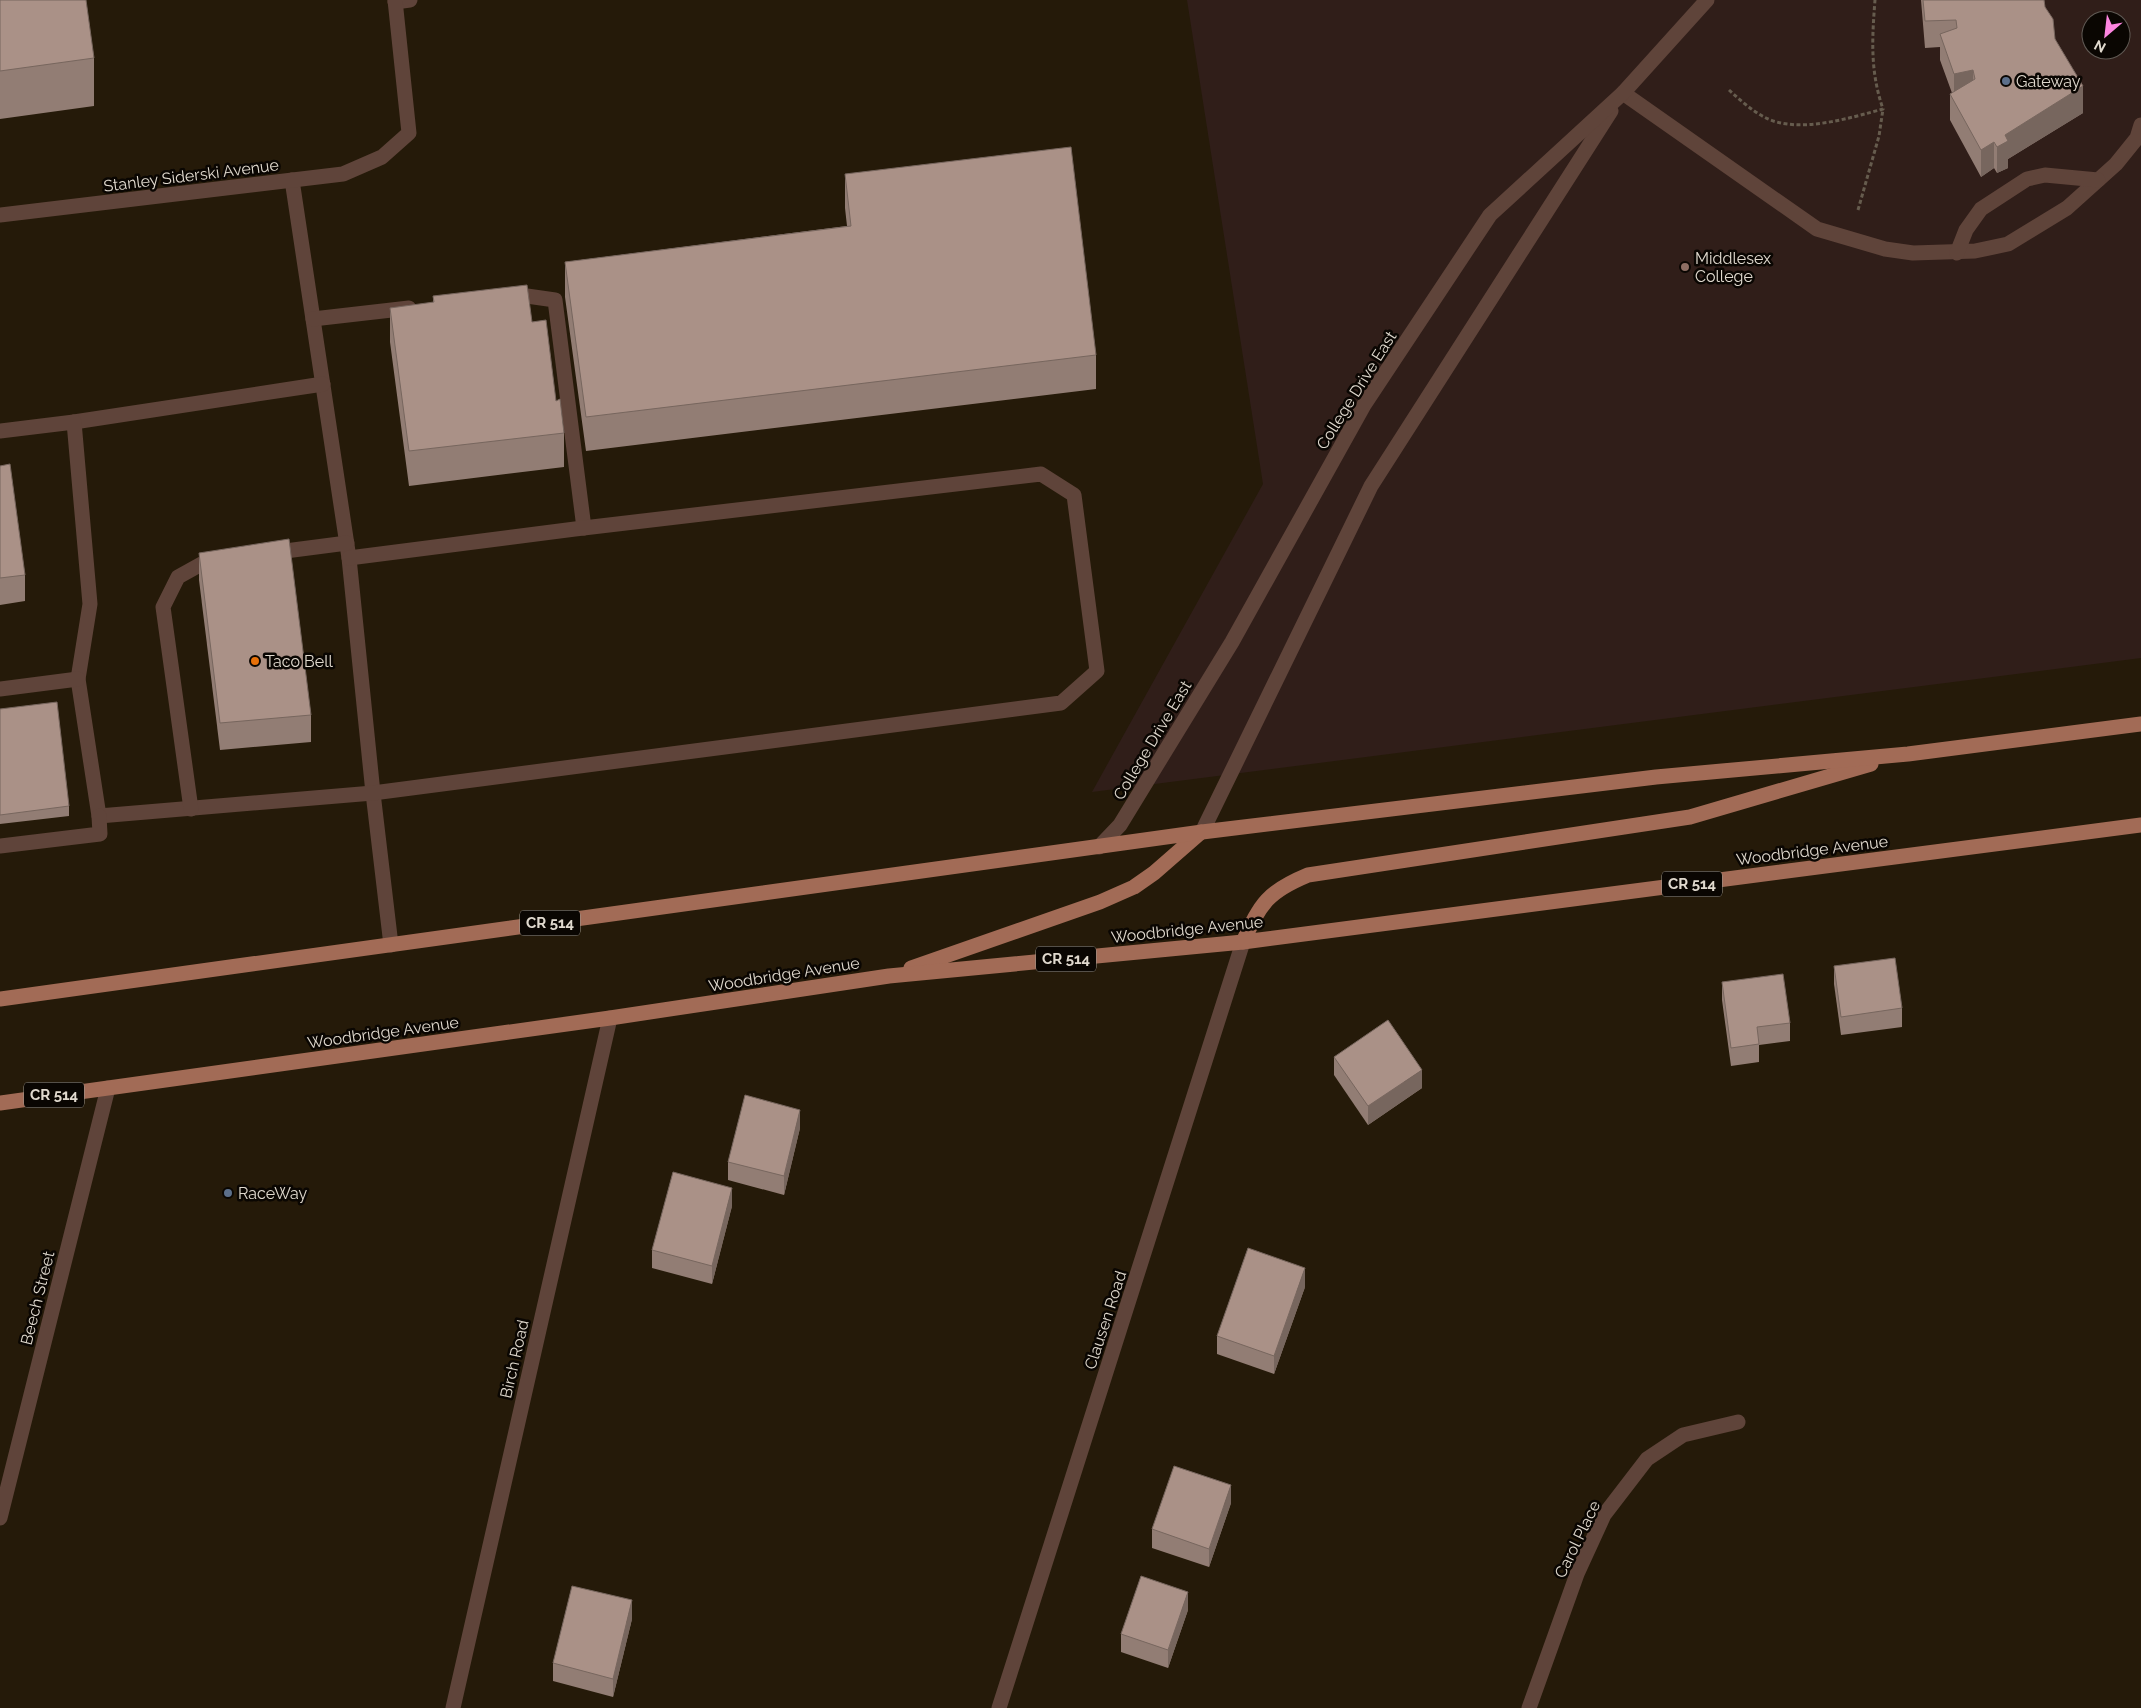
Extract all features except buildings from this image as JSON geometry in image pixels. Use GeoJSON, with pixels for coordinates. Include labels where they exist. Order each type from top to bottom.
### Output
{"type":"FeatureCollection","features":[{"type":"Feature","properties":{"kind":"main road","name":"CR 514"},"geometry":{"type":"LineString","coordinates":[[0,999],[1202,832],[1656,777],[1908,754],[2141,724]]}},
{"type":"Feature","properties":{"kind":"main road"},"geometry":{"type":"LineString","coordinates":[[1243,942],[1258,911],[1270,895],[1286,884],[1308,875],[1690,817],[1908,754]]}},
{"type":"Feature","properties":{"kind":"main road","name":"Woodbridge Avenue"},"geometry":{"type":"LineString","coordinates":[[0,1103],[610,1018],[889,976],[1243,942],[2141,825]]}},
{"type":"Feature","properties":{"kind":"main road"},"geometry":{"type":"LineString","coordinates":[[889,976],[1100,902],[1134,887],[1154,873],[1202,832]]}},
{"type":"Feature","properties":{"kind":"street"},"geometry":{"type":"LineString","coordinates":[[395,1],[410,0]]}},
{"type":"Feature","properties":{"kind":"street","name":"College Drive East"},"geometry":{"type":"LineString","coordinates":[[1099,847],[1120,825],[1129,812],[1232,642],[1364,405],[1490,216],[1623,93],[1706,0]]}},
{"type":"Feature","properties":{"kind":"street","name":"Stanley Siderski Avenue"},"geometry":{"type":"LineString","coordinates":[[0,215],[343,174],[382,157],[409,133],[395,1]]}},
{"type":"Feature","properties":{"kind":"street"},"geometry":{"type":"LineString","coordinates":[[1202,832],[1371,486],[1623,93],[1817,229],[1885,249],[1913,253],[1957,253],[2008,244],[2067,208],[2116,164],[2137,138],[2141,125]]}},
{"type":"Feature","properties":{"kind":"street"},"geometry":{"type":"LineString","coordinates":[[1957,253],[1966,230],[1981,209],[2027,179],[2045,175],[2098,180]]}},
{"type":"Feature","properties":{"kind":"street"},"geometry":{"type":"LineString","coordinates":[[292,180],[349,558],[391,945]]}},
{"type":"Feature","properties":{"kind":"street"},"geometry":{"type":"LineString","coordinates":[[491,298],[520,295],[555,300],[584,528]]}},
{"type":"Feature","properties":{"kind":"street"},"geometry":{"type":"LineString","coordinates":[[313,318],[423,306]]}},
{"type":"Feature","properties":{"kind":"street"},"geometry":{"type":"LineString","coordinates":[[0,431],[74,422],[323,384]]}},
{"type":"Feature","properties":{"kind":"street"},"geometry":{"type":"LineString","coordinates":[[0,846],[100,834],[99,816],[78,679],[90,604],[74,422]]}},
{"type":"Feature","properties":{"kind":"street"},"geometry":{"type":"LineString","coordinates":[[99,816],[373,793],[1061,703],[1097,671],[1074,495],[1041,474],[349,558]]}},
{"type":"Feature","properties":{"kind":"street"},"geometry":{"type":"LineString","coordinates":[[252,555],[347,543]]}},
{"type":"Feature","properties":{"kind":"street"},"geometry":{"type":"LineString","coordinates":[[190,809],[163,607],[178,576],[204,562],[233,558]]}},
{"type":"Feature","properties":{"kind":"street"},"geometry":{"type":"LineString","coordinates":[[0,689],[78,679]]}},
{"type":"Feature","properties":{"kind":"street","name":"Clausen Road"},"geometry":{"type":"LineString","coordinates":[[999,1708],[1243,942]]}},
{"type":"Feature","properties":{"kind":"street","name":"Birch Road"},"geometry":{"type":"LineString","coordinates":[[452,1708],[610,1018]]}},
{"type":"Feature","properties":{"kind":"street","name":"Beech Street"},"geometry":{"type":"LineString","coordinates":[[0,1518],[108,1088]]}},
{"type":"Feature","properties":{"kind":"street","name":"Carol Place"},"geometry":{"type":"LineString","coordinates":[[1529,1708],[1577,1574],[1604,1515],[1647,1458],[1683,1435],[1738,1422]]}},
{"type":"Feature","properties":{"kind":"path"},"geometry":{"type":"LineString","coordinates":[[1857,215],[1879,136],[1883,109],[1876,90],[1872,64],[1875,0]]}},
{"type":"Feature","properties":{"kind":"path"},"geometry":{"type":"LineString","coordinates":[[1729,90],[1747,106],[1767,118],[1786,124],[1814,124],[1850,118],[1883,109]]}},
{"type":"Feature","properties":{"kind":"shaded area","name":"Middlesex College"},"geometry":{"type":"Polygon","coordinates":[[[1187,0],[2141,0],[2141,658],[1092,792],[1263,484],[1187,0]]]}},
{"type":"Feature","properties":{"kind":"place","name":"Gateway"},"geometry":{"type":"Point","coordinates":[2006,81]}},
{"type":"Feature","properties":{"kind":"place","name":"Middlesex College"},"geometry":{"type":"Point","coordinates":[1685,267]}},
{"type":"Feature","properties":{"kind":"place","name":"Taco Bell"},"geometry":{"type":"Point","coordinates":[255,661]}},
{"type":"Feature","properties":{"kind":"place","name":"RaceWay"},"geometry":{"type":"Point","coordinates":[228,1193]}}]}
